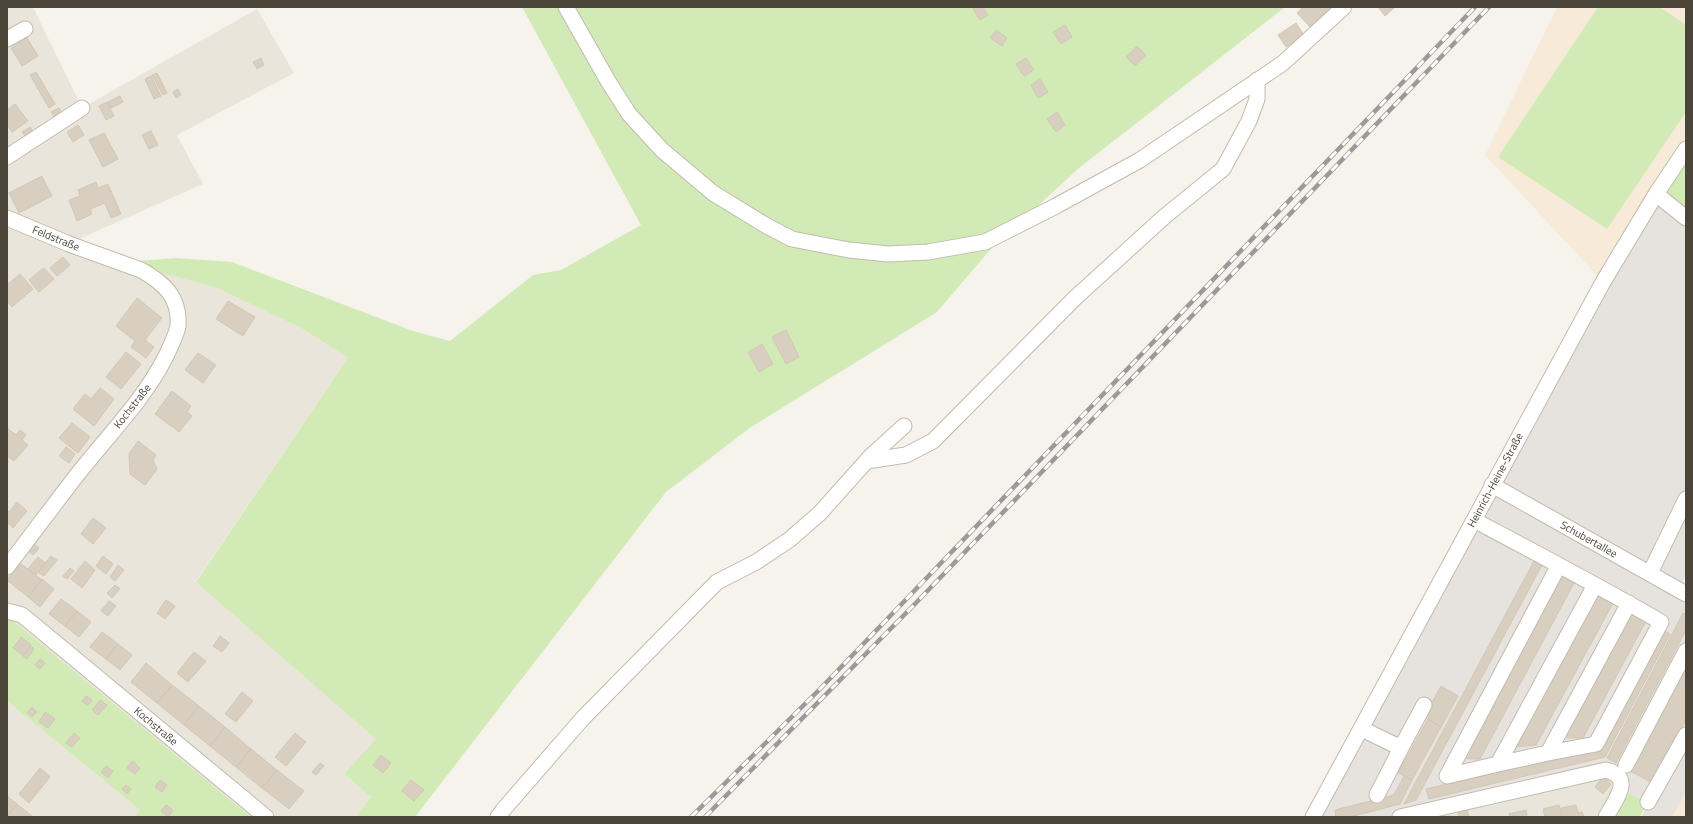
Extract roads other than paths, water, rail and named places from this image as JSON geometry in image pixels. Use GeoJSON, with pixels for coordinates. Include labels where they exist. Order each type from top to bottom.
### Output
{"type":"FeatureCollection","features":[{"type":"Feature","properties":{"kind":"street"},"geometry":{"type":"LineString","coordinates":[[566,7],[608,81],[629,114],[662,150],[713,193],[757,220],[792,238],[849,250],[888,254],[928,252],[986,242],[1056,206],[1140,160],[1283,63],[1344,7]]}},
{"type":"Feature","properties":{"kind":"street"},"geometry":{"type":"LineString","coordinates":[[7,39],[25,29]]}},
{"type":"Feature","properties":{"kind":"street"},"geometry":{"type":"LineString","coordinates":[[866,461],[906,455],[933,441],[1075,298],[1164,217],[1223,169],[1249,121],[1257,98],[1257,80]]}},
{"type":"Feature","properties":{"kind":"street"},"geometry":{"type":"LineString","coordinates":[[7,157],[82,108]]}},
{"type":"Feature","properties":{"kind":"street","name":"Heinrich-Heine-Straße"},"geometry":{"type":"LineString","coordinates":[[1313,817],[1603,282],[1656,194],[1686,149]]}},
{"type":"Feature","properties":{"kind":"street"},"geometry":{"type":"LineString","coordinates":[[1656,194],[1686,218]]}},
{"type":"Feature","properties":{"kind":"street","name":"Feldstraße"},"geometry":{"type":"LineString","coordinates":[[7,218],[105,258]]}},
{"type":"Feature","properties":{"kind":"street","name":"Kochstraße"},"geometry":{"type":"LineString","coordinates":[[7,567],[76,476],[146,390],[166,357],[178,327],[177,304],[169,291],[141,270],[105,258]]}},
{"type":"Feature","properties":{"kind":"street"},"geometry":{"type":"LineString","coordinates":[[498,817],[583,718],[717,582],[756,562],[790,540],[820,513],[866,461],[904,426]]}},
{"type":"Feature","properties":{"kind":"street","name":"Schubertallee"},"geometry":{"type":"LineString","coordinates":[[1492,485],[1686,594]]}},
{"type":"Feature","properties":{"kind":"street"},"geometry":{"type":"LineString","coordinates":[[1650,574],[1686,499]]}},
{"type":"Feature","properties":{"kind":"street"},"geometry":{"type":"LineString","coordinates":[[1474,520],[1595,584],[1661,622],[1596,744],[1548,753],[1447,776],[1559,565]]}},
{"type":"Feature","properties":{"kind":"street"},"geometry":{"type":"LineString","coordinates":[[1498,764],[1595,584]]}},
{"type":"Feature","properties":{"kind":"street"},"geometry":{"type":"LineString","coordinates":[[1548,753],[1629,603]]}},
{"type":"Feature","properties":{"kind":"street","name":"Kochstraße"},"geometry":{"type":"LineString","coordinates":[[7,611],[22,615],[266,817]]}},
{"type":"Feature","properties":{"kind":"street"},"geometry":{"type":"LineString","coordinates":[[1626,765],[1686,651]]}},
{"type":"Feature","properties":{"kind":"street"},"geometry":{"type":"LineString","coordinates":[[1377,795],[1424,706]]}},
{"type":"Feature","properties":{"kind":"street"},"geometry":{"type":"LineString","coordinates":[[1362,729],[1401,748]]}},
{"type":"Feature","properties":{"kind":"street"},"geometry":{"type":"LineString","coordinates":[[1648,802],[1686,735]]}},
{"type":"Feature","properties":{"kind":"street"},"geometry":{"type":"LineString","coordinates":[[1400,817],[1606,770],[1616,773],[1621,780],[1622,790],[1606,817]]}},
{"type":"Feature","properties":{"kind":"railway"},"geometry":{"type":"LineString","coordinates":[[691,817],[820,689],[1475,7]]}},
{"type":"Feature","properties":{"kind":"railway"},"geometry":{"type":"LineString","coordinates":[[705,817],[912,607],[1489,7]]}}]}
